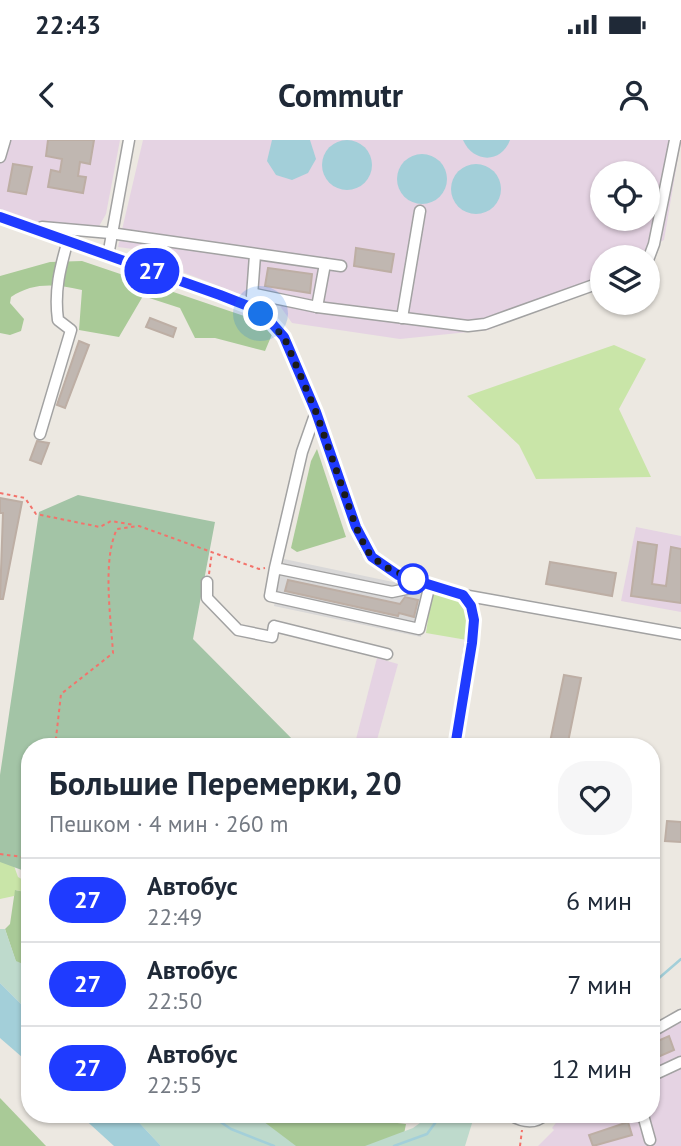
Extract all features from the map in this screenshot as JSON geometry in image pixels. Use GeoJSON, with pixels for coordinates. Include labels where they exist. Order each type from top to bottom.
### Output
{"type":"FeatureCollection","features":[{"type":"Feature","properties":{"kind":"street"},"geometry":{"type":"LineString","coordinates":[[0,157],[5,140]]}},
{"type":"Feature","properties":{"kind":"street"},"geometry":{"type":"LineString","coordinates":[[108,256],[110,233],[129,140]]}},
{"type":"Feature","properties":{"kind":"street"},"geometry":{"type":"LineString","coordinates":[[654,245],[675,140]]}},
{"type":"Feature","properties":{"kind":"street"},"geometry":{"type":"LineString","coordinates":[[402,318],[420,211]]}},
{"type":"Feature","properties":{"kind":"street"},"geometry":{"type":"LineString","coordinates":[[0,216],[108,256],[250,301],[284,337],[316,412],[356,527],[367,551],[391,571],[463,595],[681,634]]}},
{"type":"Feature","properties":{"kind":"street"},"geometry":{"type":"LineString","coordinates":[[23,225],[110,233],[341,266]]}},
{"type":"Feature","properties":{"kind":"street"},"geometry":{"type":"LineString","coordinates":[[40,434],[71,330],[58,320],[55,302],[56,280],[68,240]]}},
{"type":"Feature","properties":{"kind":"street"},"geometry":{"type":"LineString","coordinates":[[250,301],[255,255]]}},
{"type":"Feature","properties":{"kind":"street"},"geometry":{"type":"LineString","coordinates":[[317,307],[325,264]]}},
{"type":"Feature","properties":{"kind":"street"},"geometry":{"type":"LineString","coordinates":[[250,301],[255,294],[317,307],[445,324],[485,324],[590,286]]}},
{"type":"Feature","properties":{"kind":"street"},"geometry":{"type":"LineString","coordinates":[[316,412],[302,452],[270,568],[270,596],[419,629],[429,584]]}},
{"type":"Feature","properties":{"kind":"street"},"geometry":{"type":"LineString","coordinates":[[270,568],[392,593],[429,584]]}},
{"type":"Feature","properties":{"kind":"street"},"geometry":{"type":"LineString","coordinates":[[207,582],[208,598],[238,630],[272,637],[274,626],[387,654]]}},
{"type":"Feature","properties":{"kind":"street"},"geometry":{"type":"LineString","coordinates":[[456,738],[474,620],[471,606],[463,595]]}},
{"type":"Feature","properties":{"kind":"street"},"geometry":{"type":"LineString","coordinates":[[660,1027],[681,1015]]}},
{"type":"Feature","properties":{"kind":"street"},"geometry":{"type":"LineString","coordinates":[[660,1072],[681,1062]]}},
{"type":"Feature","properties":{"kind":"street"},"geometry":{"type":"LineString","coordinates":[[645,1123],[650,1140]]}},
{"type":"Feature","properties":{"kind":"path"},"geometry":{"type":"LineString","coordinates":[[0,493],[24,498],[36,514],[100,527],[111,520],[139,526],[259,569],[270,568]]}},
{"type":"Feature","properties":{"kind":"path"},"geometry":{"type":"LineString","coordinates":[[56,738],[61,694],[113,653],[110,587],[112,539],[117,529],[139,526]]}},
{"type":"Feature","properties":{"kind":"path"},"geometry":{"type":"LineString","coordinates":[[207,582],[212,551]]}},
{"type":"Feature","properties":{"kind":"path"},"geometry":{"type":"LineString","coordinates":[[0,854],[21,857]]}},
{"type":"Feature","properties":{"kind":"path"},"geometry":{"type":"LineString","coordinates":[[520,1146],[523,1123]]}},
{"type":"Feature","properties":{"kind":"shaded area"},"geometry":{"type":"Polygon","coordinates":[[[0,140],[120,140],[106,214],[98,228],[26,221],[0,211],[0,140]]]}},
{"type":"Feature","properties":{"kind":"shaded area"},"geometry":{"type":"Polygon","coordinates":[[[143,140],[681,140],[664,240],[655,245],[590,245],[590,280],[527,314],[488,330],[400,339],[292,323],[280,306],[259,302],[256,297],[242,295],[141,256],[140,250],[118,247],[143,140]]]}},
{"type":"Feature","properties":{"kind":"shaded area"},"geometry":{"type":"Polygon","coordinates":[[[636,527],[681,536],[681,612],[621,601],[636,527]]]}},
{"type":"Feature","properties":{"kind":"shaded area"},"geometry":{"type":"Polygon","coordinates":[[[284,559],[431,590],[421,637],[274,606],[284,559]]]}},
{"type":"Feature","properties":{"kind":"shaded area"},"geometry":{"type":"Polygon","coordinates":[[[377,658],[398,664],[377,738],[356,738],[377,658]]]}},
{"type":"Feature","properties":{"kind":"shaded area"},"geometry":{"type":"Polygon","coordinates":[[[681,1022],[681,1146],[538,1146],[554,1130],[552,1128],[556,1123],[660,1123],[660,1033],[681,1022]]]}},
{"type":"Feature","properties":{"kind":"green space"},"geometry":{"type":"Polygon","coordinates":[[[82,261],[253,319],[273,332],[265,351],[215,338],[195,338],[180,308],[143,296],[119,337],[79,330],[82,290],[63,286],[36,287],[11,297],[10,303],[24,319],[21,331],[10,335],[0,333],[0,276],[50,262],[82,261]]]}},
{"type":"Feature","properties":{"kind":"green space"},"geometry":{"type":"Polygon","coordinates":[[[614,345],[646,359],[619,409],[651,477],[536,479],[519,445],[467,396],[614,345]]]}},
{"type":"Feature","properties":{"kind":"green space"},"geometry":{"type":"Polygon","coordinates":[[[317,449],[346,537],[297,552],[291,548],[311,461],[317,449]]]}},
{"type":"Feature","properties":{"kind":"green space"},"geometry":{"type":"Polygon","coordinates":[[[78,495],[215,522],[193,639],[291,738],[21,738],[21,870],[0,862],[0,775],[39,512],[78,495]]]}},
{"type":"Feature","properties":{"kind":"green space"},"geometry":{"type":"Polygon","coordinates":[[[432,591],[452,597],[463,606],[468,619],[467,640],[426,633],[432,591]]]}},
{"type":"Feature","properties":{"kind":"green space"},"geometry":{"type":"Polygon","coordinates":[[[0,804],[8,849],[21,879],[21,891],[16,890],[14,896],[0,899],[0,804]]]}},
{"type":"Feature","properties":{"kind":"green space"},"geometry":{"type":"Polygon","coordinates":[[[15,890],[21,891],[21,964],[16,962],[5,929],[10,924],[15,890]]]}},
{"type":"Feature","properties":{"kind":"green space"},"geometry":{"type":"Polygon","coordinates":[[[0,929],[5,929],[16,961],[21,963],[21,1004],[0,983],[0,929]]]}},
{"type":"Feature","properties":{"kind":"green space"},"geometry":{"type":"Polygon","coordinates":[[[0,1098],[21,1123],[46,1146],[0,1146],[0,1098]]]}},
{"type":"Feature","properties":{"kind":"green space"},"geometry":{"type":"Polygon","coordinates":[[[139,1123],[266,1123],[296,1146],[161,1146],[139,1123]]]}},
{"type":"Feature","properties":{"kind":"green space"},"geometry":{"type":"Polygon","coordinates":[[[260,1123],[406,1124],[403,1139],[381,1146],[284,1146],[260,1123]]]}},
{"type":"Feature","properties":{"kind":"green space"},"geometry":{"type":"Polygon","coordinates":[[[420,1123],[472,1123],[465,1146],[365,1146],[420,1123]]]}},
{"type":"Feature","properties":{"kind":"water"},"geometry":{"type":"Polygon","coordinates":[[[272,140],[310,140],[316,159],[308,173],[292,180],[276,175],[267,161],[272,140]]]}},
{"type":"Feature","properties":{"kind":"water"},"geometry":{"type":"Polygon","coordinates":[[[347,140],[364,148],[372,165],[364,182],[347,190],[330,182],[322,165],[330,148],[347,140]]]}},
{"type":"Feature","properties":{"kind":"water"},"geometry":{"type":"Polygon","coordinates":[[[463,140],[510,140],[500,153],[487,158],[473,153],[463,140]]]}},
{"type":"Feature","properties":{"kind":"water"},"geometry":{"type":"Polygon","coordinates":[[[422,154],[439,162],[447,179],[439,196],[422,204],[405,196],[397,179],[405,162],[422,154]]]}},
{"type":"Feature","properties":{"kind":"water"},"geometry":{"type":"Polygon","coordinates":[[[476,164],[493,172],[501,189],[493,206],[476,214],[459,206],[451,189],[459,172],[476,164]]]}},
{"type":"Feature","properties":{"kind":"water"},"geometry":{"type":"Polygon","coordinates":[[[0,983],[21,1004],[21,1056],[0,1038],[0,983]]]}},
{"type":"Feature","properties":{"kind":"water"},"geometry":{"type":"Polygon","coordinates":[[[89,1123],[139,1123],[161,1146],[114,1146],[89,1123]]]}},
{"type":"Feature","properties":{"kind":"building"},"geometry":{"type":"Polygon","coordinates":[[[48,140],[94,140],[90,164],[80,162],[78,176],[86,177],[83,193],[48,187],[51,170],[60,172],[62,159],[46,156],[48,140]]]}},
{"type":"Feature","properties":{"kind":"building"},"geometry":{"type":"Polygon","coordinates":[[[13,164],[32,167],[26,194],[8,191],[13,164]]]}},
{"type":"Feature","properties":{"kind":"building"},"geometry":{"type":"Polygon","coordinates":[[[356,248],[394,254],[391,272],[354,266],[356,248]]]}},
{"type":"Feature","properties":{"kind":"building"},"geometry":{"type":"Polygon","coordinates":[[[268,268],[312,274],[310,293],[265,286],[268,268]]]}},
{"type":"Feature","properties":{"kind":"building"},"geometry":{"type":"Polygon","coordinates":[[[150,318],[176,328],[173,337],[146,327],[150,318]]]}},
{"type":"Feature","properties":{"kind":"building"},"geometry":{"type":"Polygon","coordinates":[[[79,341],[89,345],[65,408],[57,405],[79,341]]]}},
{"type":"Feature","properties":{"kind":"building"},"geometry":{"type":"Polygon","coordinates":[[[37,441],[49,443],[41,464],[30,460],[37,441]]]}},
{"type":"Feature","properties":{"kind":"building"},"geometry":{"type":"Polygon","coordinates":[[[0,498],[22,502],[3,599],[0,599],[3,513],[0,513],[0,498]]]}},
{"type":"Feature","properties":{"kind":"building"},"geometry":{"type":"Polygon","coordinates":[[[638,542],[657,545],[652,584],[666,586],[671,547],[681,549],[681,603],[631,596],[638,542]]]}},
{"type":"Feature","properties":{"kind":"building"},"geometry":{"type":"Polygon","coordinates":[[[550,562],[616,573],[612,596],[546,584],[550,562]]]}},
{"type":"Feature","properties":{"kind":"building"},"geometry":{"type":"Polygon","coordinates":[[[288,580],[400,604],[405,597],[418,600],[414,617],[399,613],[398,616],[285,591],[288,580]]]}},
{"type":"Feature","properties":{"kind":"building"},"geometry":{"type":"Polygon","coordinates":[[[564,675],[581,678],[569,738],[551,738],[564,675]]]}},
{"type":"Feature","properties":{"kind":"building"},"geometry":{"type":"Polygon","coordinates":[[[667,821],[681,822],[681,842],[665,841],[667,821]]]}},
{"type":"Feature","properties":{"kind":"building"},"geometry":{"type":"Polygon","coordinates":[[[669,1036],[674,1050],[660,1056],[660,1040],[669,1036]]]}},
{"type":"Feature","properties":{"kind":"building"},"geometry":{"type":"Polygon","coordinates":[[[628,1123],[632,1135],[593,1146],[589,1135],[628,1123]]]}},
{"type":"Feature","properties":{"kind":"waterway"},"geometry":{"type":"LineString","coordinates":[[660,977],[681,959]]}},
{"type":"Feature","properties":{"kind":"waterway"},"geometry":{"type":"LineString","coordinates":[[222,1123],[274,1146]]}},
{"type":"Feature","properties":{"kind":"waterway"},"geometry":{"type":"LineString","coordinates":[[394,1146],[427,1134],[435,1123]]}},
{"type":"Feature","properties":{"kind":"bus line","name":"27"},"geometry":{"type":"LineString","coordinates":[[0,217],[248,306],[277,326],[316,412],[367,551],[398,575],[463,595],[471,606],[474,620],[472,643],[456,738]]}},
{"type":"Feature","properties":{"kind":"route"},"geometry":{"type":"LineString","coordinates":[[261,314],[277,326],[284,337],[316,412],[367,551],[383,566],[398,575],[413,579]]}}]}
